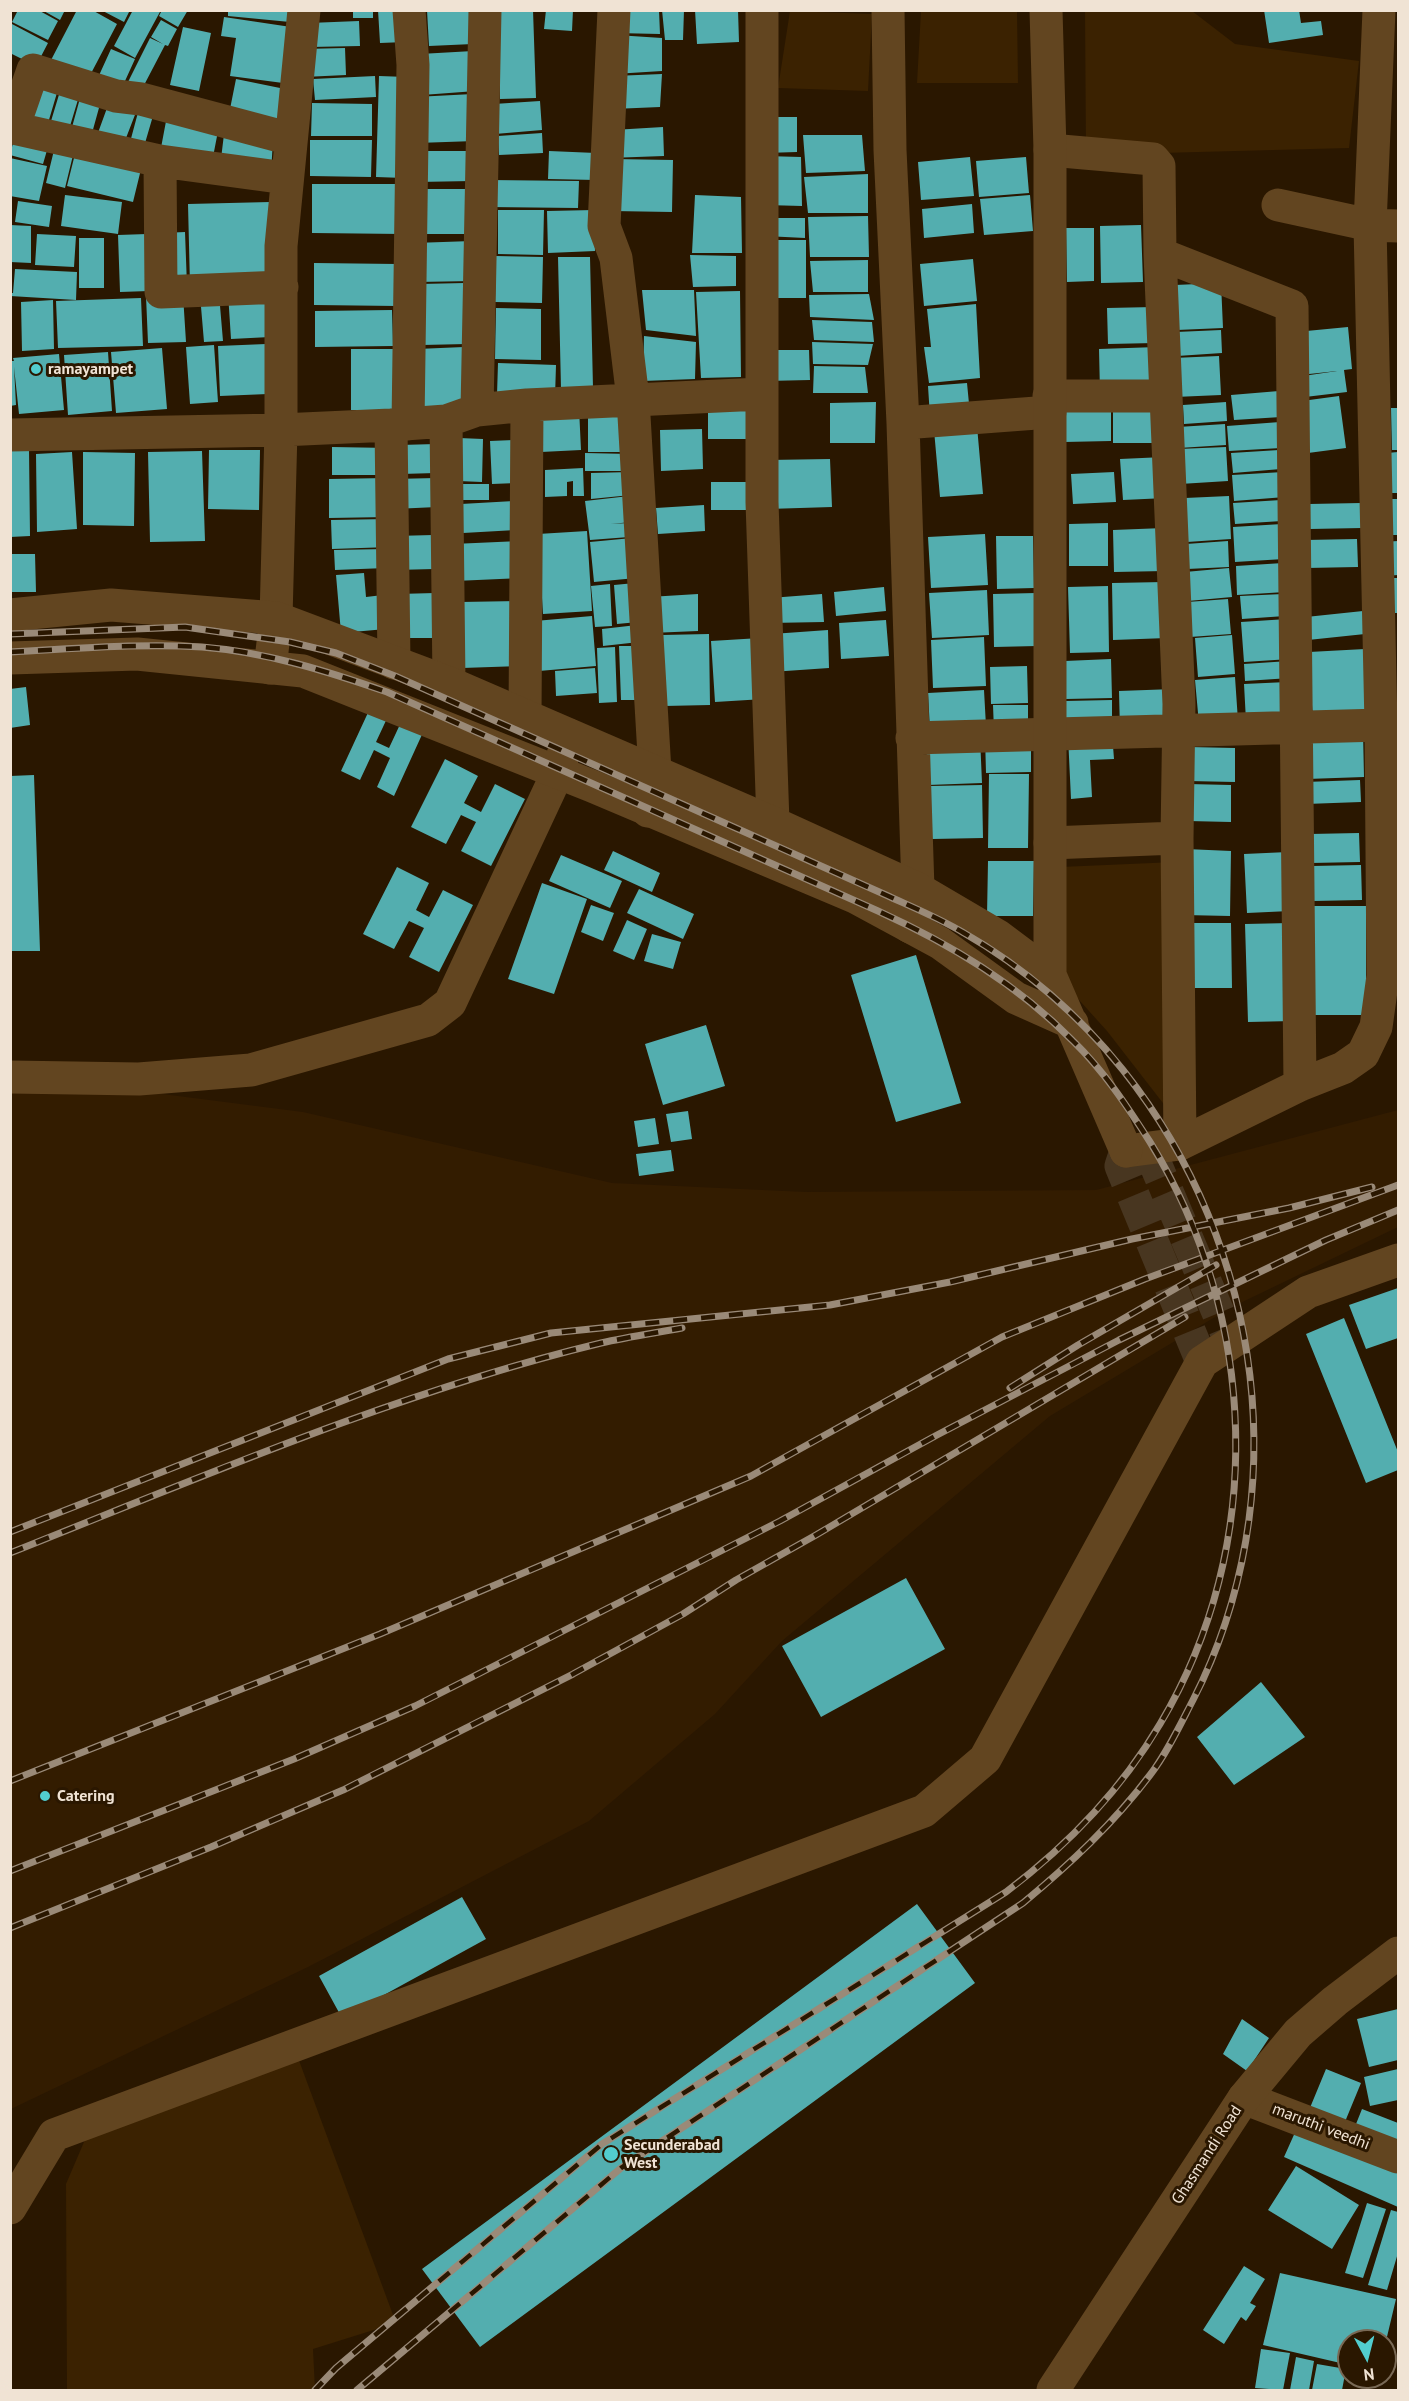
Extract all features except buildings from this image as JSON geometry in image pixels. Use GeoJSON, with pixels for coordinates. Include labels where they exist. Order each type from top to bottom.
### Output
{"type":"FeatureCollection","features":[{"type":"Feature","properties":{"kind":"street"},"geometry":{"type":"LineString","coordinates":[[270,668],[276,618],[281,430],[281,246],[304,10]]}},
{"type":"Feature","properties":{"kind":"street"},"geometry":{"type":"LineString","coordinates":[[394,663],[399,424],[413,65],[409,10]]}},
{"type":"Feature","properties":{"kind":"street"},"geometry":{"type":"LineString","coordinates":[[477,410],[485,10]]}},
{"type":"Feature","properties":{"kind":"street"},"geometry":{"type":"LineString","coordinates":[[614,10],[604,226],[616,258],[633,399],[656,772],[648,811]]}},
{"type":"Feature","properties":{"kind":"street"},"geometry":{"type":"LineString","coordinates":[[762,10],[761,394],[773,823]]}},
{"type":"Feature","properties":{"kind":"street"},"geometry":{"type":"LineString","coordinates":[[888,10],[890,150],[903,423],[918,889],[910,927]]}},
{"type":"Feature","properties":{"kind":"street"},"geometry":{"type":"LineString","coordinates":[[1046,10],[1050,150],[1050,975],[1126,1151],[1180,1144],[1300,1085],[1343,1068],[1363,1054],[1376,1027],[1391,963],[1381,725],[1384,225],[1379,10]]}},
{"type":"Feature","properties":{"kind":"street"},"geometry":{"type":"LineString","coordinates":[[286,178],[160,161],[13,128],[33,70],[116,96],[141,99],[291,139]]}},
{"type":"Feature","properties":{"kind":"street"},"geometry":{"type":"LineString","coordinates":[[1050,150],[1153,159],[1159,166],[1160,254],[1176,592],[1179,730],[1177,838],[1180,1144]]}},
{"type":"Feature","properties":{"kind":"street"},"geometry":{"type":"LineString","coordinates":[[160,161],[161,292],[282,286]]}},
{"type":"Feature","properties":{"kind":"street"},"geometry":{"type":"LineString","coordinates":[[1278,205],[1384,225]]}},
{"type":"Feature","properties":{"kind":"street"},"geometry":{"type":"LineString","coordinates":[[1160,254],[1292,306],[1300,1085]]}},
{"type":"Feature","properties":{"kind":"street"},"geometry":{"type":"LineString","coordinates":[[10,435],[281,430],[399,424],[446,421],[477,410],[527,405],[761,394]]}},
{"type":"Feature","properties":{"kind":"street"},"geometry":{"type":"LineString","coordinates":[[903,423],[1049,404],[1166,396]]}},
{"type":"Feature","properties":{"kind":"street"},"geometry":{"type":"LineString","coordinates":[[525,717],[527,405]]}},
{"type":"Feature","properties":{"kind":"street"},"geometry":{"type":"LineString","coordinates":[[446,421],[449,684]]}},
{"type":"Feature","properties":{"kind":"street"},"geometry":{"type":"LineString","coordinates":[[10,615],[111,605],[276,618],[449,684],[773,823],[918,889],[998,936],[1050,975]]}},
{"type":"Feature","properties":{"kind":"street"},"geometry":{"type":"LineString","coordinates":[[10,658],[137,654],[303,671],[558,772],[855,897],[940,943],[1016,998],[1072,1023]]}},
{"type":"Feature","properties":{"kind":"street"},"geometry":{"type":"LineString","coordinates":[[912,738],[1381,725]]}},
{"type":"Feature","properties":{"kind":"street"},"geometry":{"type":"LineString","coordinates":[[10,1077],[139,1079],[251,1070],[428,1020],[450,1003],[558,772],[569,735]]}},
{"type":"Feature","properties":{"kind":"street"},"geometry":{"type":"LineString","coordinates":[[1050,843],[1177,838]]}},
{"type":"Feature","properties":{"kind":"street"},"geometry":{"type":"LineString","coordinates":[[10,2208],[54,2135],[924,1811],[985,1759],[1202,1362],[1308,1292],[1398,1260]]}},
{"type":"Feature","properties":{"kind":"street","name":"Ghasmandi Road"},"geometry":{"type":"LineString","coordinates":[[1053,2391],[1244,2098],[1298,2033],[1335,2001],[1398,1953]]}},
{"type":"Feature","properties":{"kind":"street","name":"maruthi veedhi"},"geometry":{"type":"LineString","coordinates":[[1244,2098],[1398,2157]]}},
{"type":"Feature","properties":{"kind":"shaded area"},"geometry":{"type":"Polygon","coordinates":[[[790,11],[872,14],[868,91],[778,88],[790,11]]]}},
{"type":"Feature","properties":{"kind":"shaded area"},"geometry":{"type":"Polygon","coordinates":[[[921,11],[1017,11],[1018,83],[917,83],[921,11]]]}},
{"type":"Feature","properties":{"kind":"shaded area"},"geometry":{"type":"Polygon","coordinates":[[[1085,11],[1192,11],[1235,44],[1359,61],[1349,148],[1086,155],[1085,11]]]}},
{"type":"Feature","properties":{"kind":"shaded area"},"geometry":{"type":"Polygon","coordinates":[[[1175,862],[1173,1116],[1107,1031],[1061,980],[1060,867],[1175,862]]]}},
{"type":"Feature","properties":{"kind":"shaded area"},"geometry":{"type":"Polygon","coordinates":[[[139,1091],[303,1112],[612,1183],[806,1192],[1096,1190],[1398,1110],[1398,1227],[1230,1308],[1050,1416],[782,1641],[715,1714],[589,1821],[308,1967],[11,2109],[11,1092],[139,1091]]]}},
{"type":"Feature","properties":{"kind":"shaded area"},"geometry":{"type":"Polygon","coordinates":[[[297,2055],[396,2323],[313,2349],[315,2390],[67,2390],[66,2184],[87,2135],[297,2055]]]}},
{"type":"Feature","properties":{"kind":"tunnel"},"geometry":{"type":"LineString","coordinates":[[1202,1362],[1121,1166],[1126,1151],[1152,1156],[1231,1343]]}},
{"type":"Feature","properties":{"kind":"railway"},"geometry":{"type":"LineString","coordinates":[[10,634],[185,627],[290,642],[336,653],[395,676],[955,928],[1008,961],[1050,994],[1070,1012],[1123,1070],[1171,1140],[1208,1215],[1235,1294],[1250,1375],[1254,1458],[1246,1541],[1226,1622],[1193,1700],[1162,1758],[1136,1793],[1090,1843],[1023,1903],[621,2168],[357,2390]]}},
{"type":"Feature","properties":{"kind":"railway"},"geometry":{"type":"LineString","coordinates":[[10,652],[130,646],[202,647],[273,658],[342,677],[387,692],[878,911],[957,952],[1006,984],[1051,1020],[1095,1064],[1133,1115],[1186,1210],[1212,1282],[1229,1356],[1236,1432],[1232,1507],[1219,1582],[1195,1655],[1160,1724],[1128,1772],[1091,1816],[1050,1856],[1006,1892],[602,2144],[336,2368],[315,2390]]}},
{"type":"Feature","properties":{"kind":"railway"},"geometry":{"type":"LineString","coordinates":[[10,1781],[380,1634],[751,1476],[1002,1337],[1145,1279],[1398,1185]]}},
{"type":"Feature","properties":{"kind":"railway"},"geometry":{"type":"LineString","coordinates":[[10,1532],[448,1359],[551,1333],[830,1305],[950,1282],[1132,1239],[1289,1208],[1372,1187]]}},
{"type":"Feature","properties":{"kind":"railway"},"geometry":{"type":"LineString","coordinates":[[10,1871],[294,1759],[415,1706],[780,1521],[937,1435],[1119,1340],[1326,1240],[1398,1210]]}},
{"type":"Feature","properties":{"kind":"railway"},"geometry":{"type":"LineString","coordinates":[[1010,1388],[1078,1345],[1216,1265]]}},
{"type":"Feature","properties":{"kind":"railway"},"geometry":{"type":"LineString","coordinates":[[10,1928],[211,1847],[343,1790],[573,1674],[683,1614],[736,1580],[1185,1317]]}},
{"type":"Feature","properties":{"kind":"railway"},"geometry":{"type":"LineString","coordinates":[[10,1553],[302,1438],[450,1386],[601,1343],[682,1328]]}},
{"type":"Feature","properties":{"kind":"place","name":"ramayampet"},"geometry":{"type":"Point","coordinates":[36,369]}},
{"type":"Feature","properties":{"kind":"place","name":"Catering"},"geometry":{"type":"Point","coordinates":[45,1796]}},
{"type":"Feature","properties":{"kind":"place","name":"Secunderabad West"},"geometry":{"type":"Point","coordinates":[611,2154]}}]}
